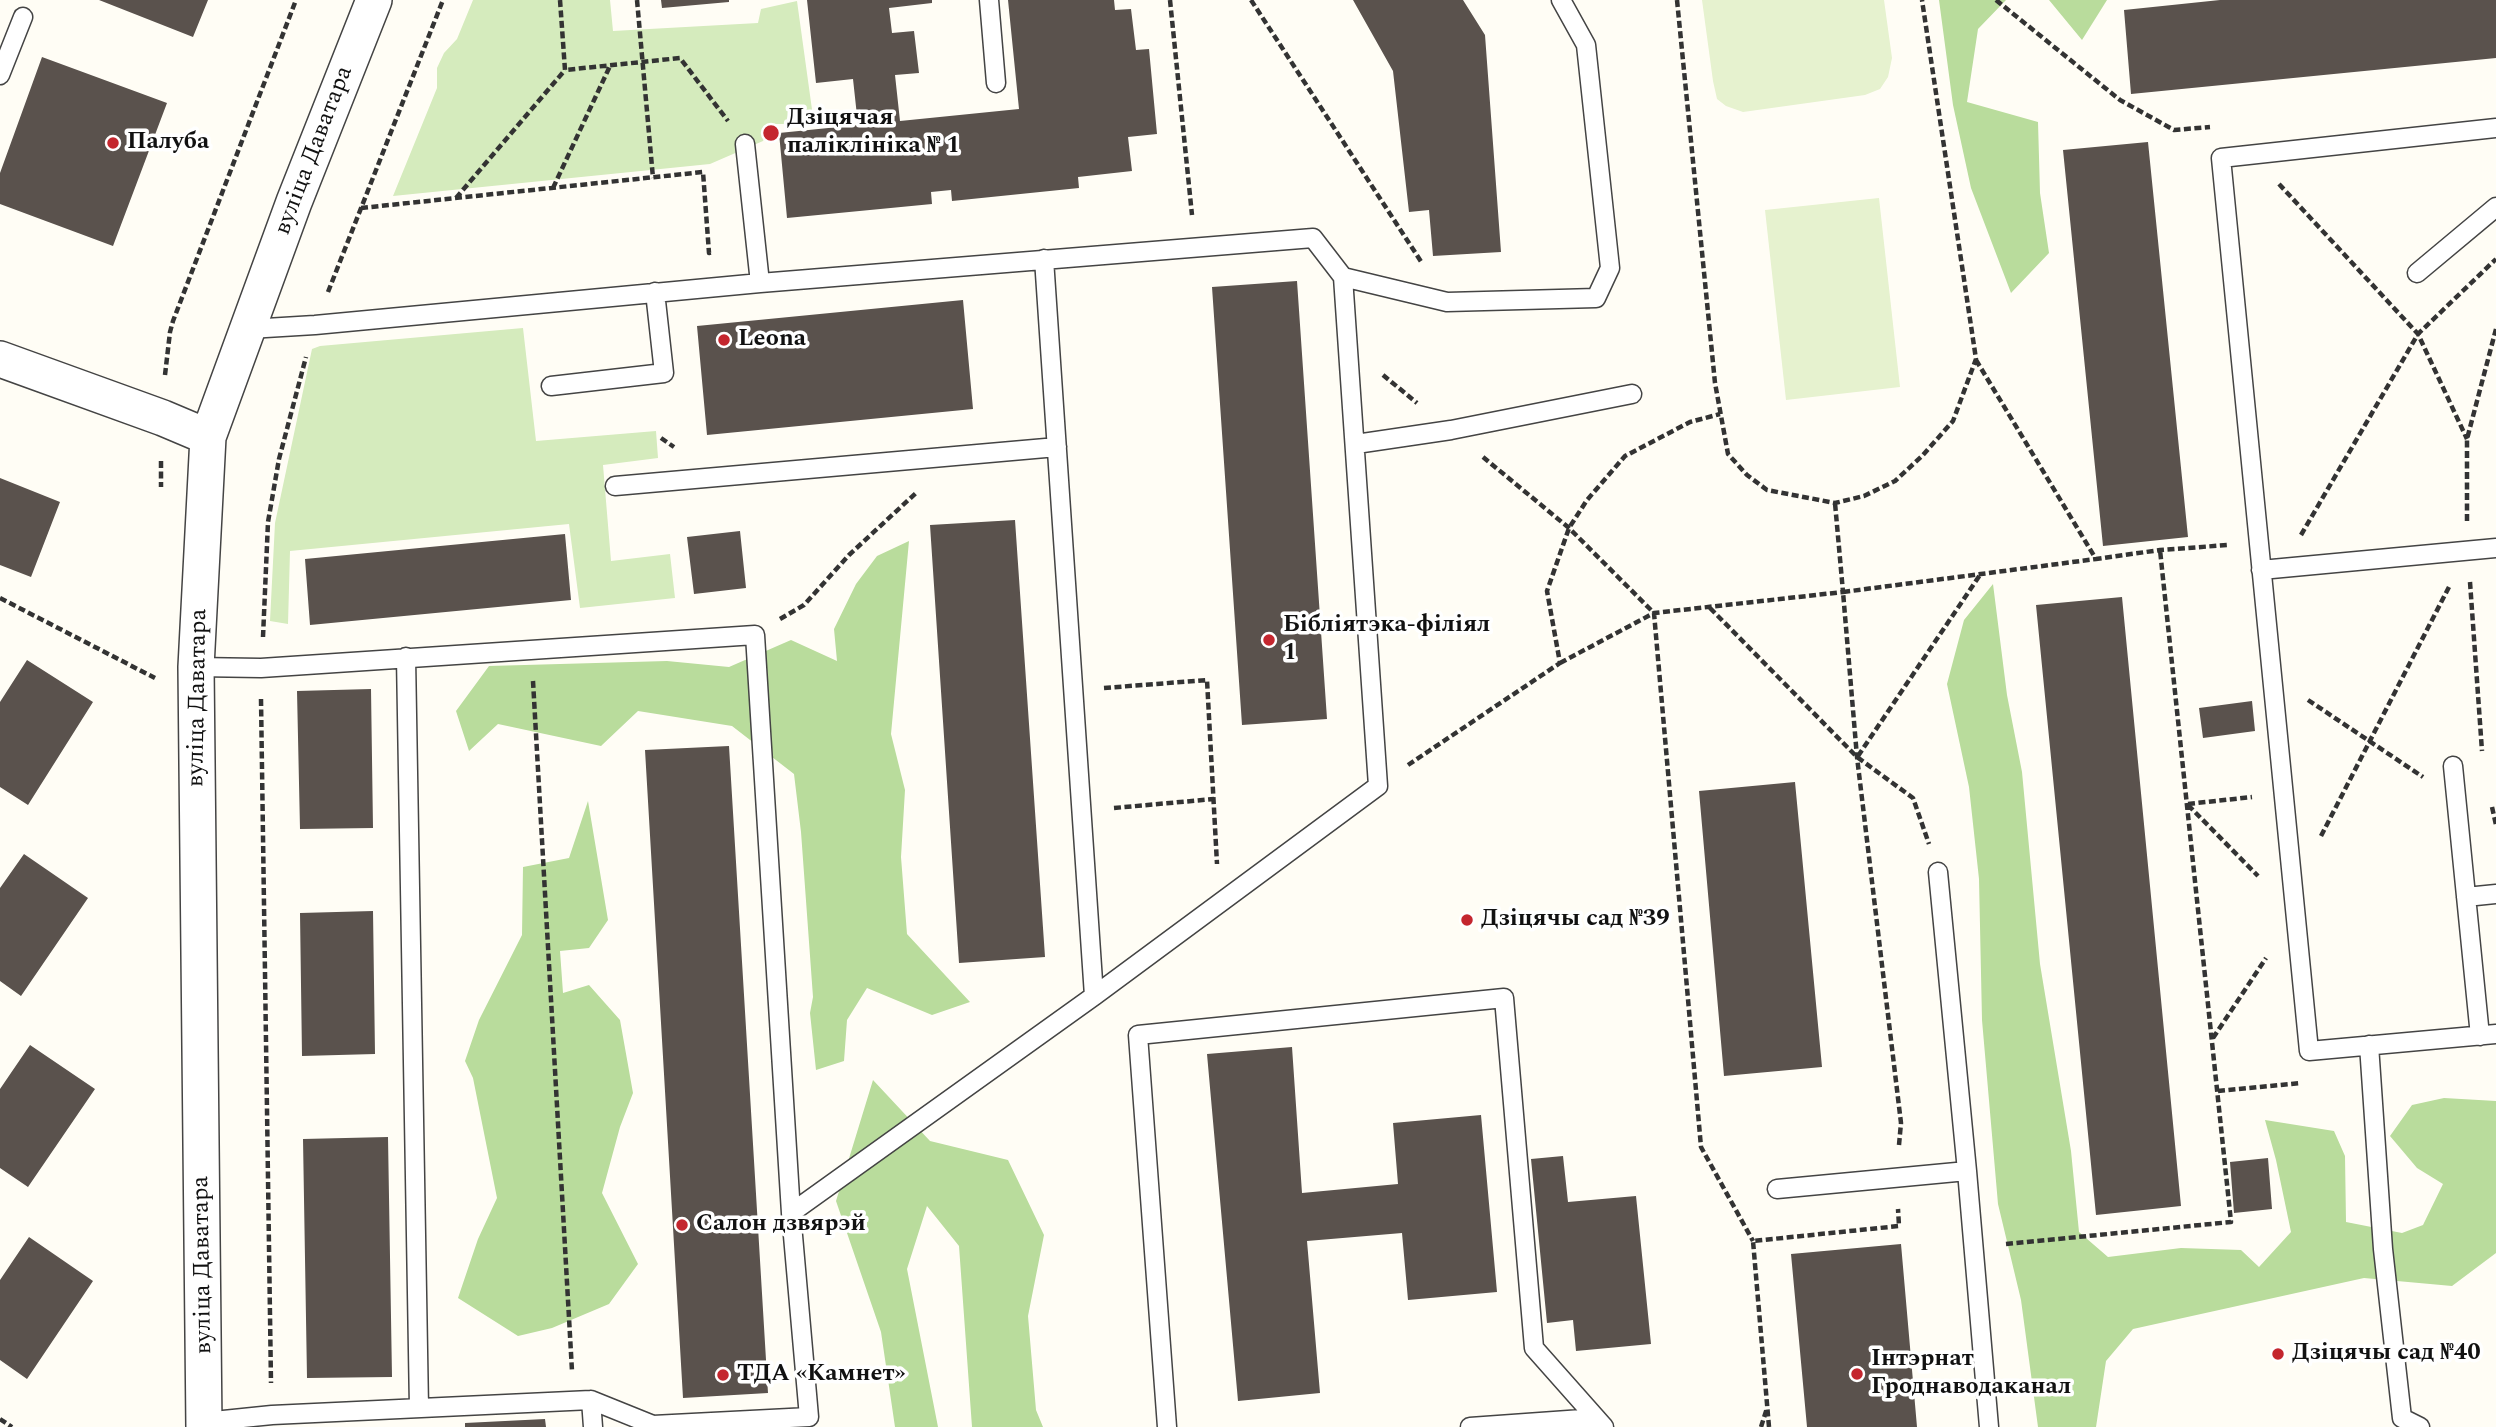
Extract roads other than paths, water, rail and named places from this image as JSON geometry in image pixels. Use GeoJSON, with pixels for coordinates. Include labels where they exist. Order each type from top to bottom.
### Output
{"type":"FeatureCollection","features":[{"type":"Feature","properties":{"kind":"street","name":"вуліца Даватара"},"geometry":{"type":"LineString","coordinates":[[204,1424],[196,667],[208,437],[294,202],[374,0]]}},
{"type":"Feature","properties":{"kind":"street"},"geometry":{"type":"LineString","coordinates":[[0,359],[208,437]]}},
{"type":"Feature","properties":{"kind":"lane"},"geometry":{"type":"LineString","coordinates":[[989,0],[996,83]]}},
{"type":"Feature","properties":{"kind":"lane"},"geometry":{"type":"LineString","coordinates":[[1343,277],[1447,302],[1596,298],[1610,268],[1586,45],[1562,0]]}},
{"type":"Feature","properties":{"kind":"lane"},"geometry":{"type":"LineString","coordinates":[[0,75],[23,17]]}},
{"type":"Feature","properties":{"kind":"lane"},"geometry":{"type":"LineString","coordinates":[[2453,766],[2466,897],[2488,1035],[2309,1051],[2221,158],[2496,128]]}},
{"type":"Feature","properties":{"kind":"lane"},"geometry":{"type":"LineString","coordinates":[[746,144],[760,283]]}},
{"type":"Feature","properties":{"kind":"lane"},"geometry":{"type":"LineString","coordinates":[[2417,273],[2496,207]]}},
{"type":"Feature","properties":{"kind":"lane"},"geometry":{"type":"LineString","coordinates":[[248,329],[760,283],[1313,238],[1343,277],[1378,786],[1094,996],[791,1213]]}},
{"type":"Feature","properties":{"kind":"lane"},"geometry":{"type":"LineString","coordinates":[[1044,259],[1094,996]]}},
{"type":"Feature","properties":{"kind":"lane"},"geometry":{"type":"LineString","coordinates":[[551,386],[664,373],[655,292]]}},
{"type":"Feature","properties":{"kind":"lane"},"geometry":{"type":"LineString","coordinates":[[1356,444],[1451,430],[1632,394]]}},
{"type":"Feature","properties":{"kind":"lane"},"geometry":{"type":"LineString","coordinates":[[615,486],[1057,447]]}},
{"type":"Feature","properties":{"kind":"lane"},"geometry":{"type":"LineString","coordinates":[[2261,570],[2496,548]]}},
{"type":"Feature","properties":{"kind":"lane"},"geometry":{"type":"LineString","coordinates":[[196,667],[261,668],[755,635],[791,1213],[809,1417],[653,1425],[582,1400],[272,1415],[204,1424]]}},
{"type":"Feature","properties":{"kind":"lane"},"geometry":{"type":"LineString","coordinates":[[406,657],[419,1408]]}},
{"type":"Feature","properties":{"kind":"lane"},"geometry":{"type":"LineString","coordinates":[[1938,872],[1989,1427]]}},
{"type":"Feature","properties":{"kind":"lane"},"geometry":{"type":"LineString","coordinates":[[2466,897],[2496,894]]}},
{"type":"Feature","properties":{"kind":"lane"},"geometry":{"type":"LineString","coordinates":[[1167,1427],[1138,1035],[1504,998],[1534,1349],[1600,1422]]}},
{"type":"Feature","properties":{"kind":"lane"},"geometry":{"type":"LineString","coordinates":[[2370,1045],[2396,1422],[2420,1427]]}},
{"type":"Feature","properties":{"kind":"lane"},"geometry":{"type":"LineString","coordinates":[[1777,1189],[1967,1171]]}},
{"type":"Feature","properties":{"kind":"lane"},"geometry":{"type":"LineString","coordinates":[[582,1400],[593,1427]]}},
{"type":"Feature","properties":{"kind":"lane"},"geometry":{"type":"LineString","coordinates":[[1470,1427],[1600,1422]]}},
{"type":"Feature","properties":{"kind":"place","name":"Дзіцячая паліклініка № 1"},"geometry":{"type":"Point","coordinates":[771,133]}},
{"type":"Feature","properties":{"kind":"place","name":"Палуба"},"geometry":{"type":"Point","coordinates":[113,143]}},
{"type":"Feature","properties":{"kind":"place","name":"Leona"},"geometry":{"type":"Point","coordinates":[724,340]}},
{"type":"Feature","properties":{"kind":"place","name":"Бібліятэка-філіял 1"},"geometry":{"type":"Point","coordinates":[1269,640]}},
{"type":"Feature","properties":{"kind":"place","name":"Дзіцячы сад №39"},"geometry":{"type":"Point","coordinates":[1467,920]}},
{"type":"Feature","properties":{"kind":"place","name":"Салон дзвярэй"},"geometry":{"type":"Point","coordinates":[682,1225]}},
{"type":"Feature","properties":{"kind":"place","name":"Дзіцячы сад №40"},"geometry":{"type":"Point","coordinates":[2278,1354]}},
{"type":"Feature","properties":{"kind":"place","name":"Інтэрнат Гроднаводаканал"},"geometry":{"type":"Point","coordinates":[1857,1374]}},
{"type":"Feature","properties":{"kind":"place","name":"ТДА «Камнет»"},"geometry":{"type":"Point","coordinates":[723,1375]}}]}
